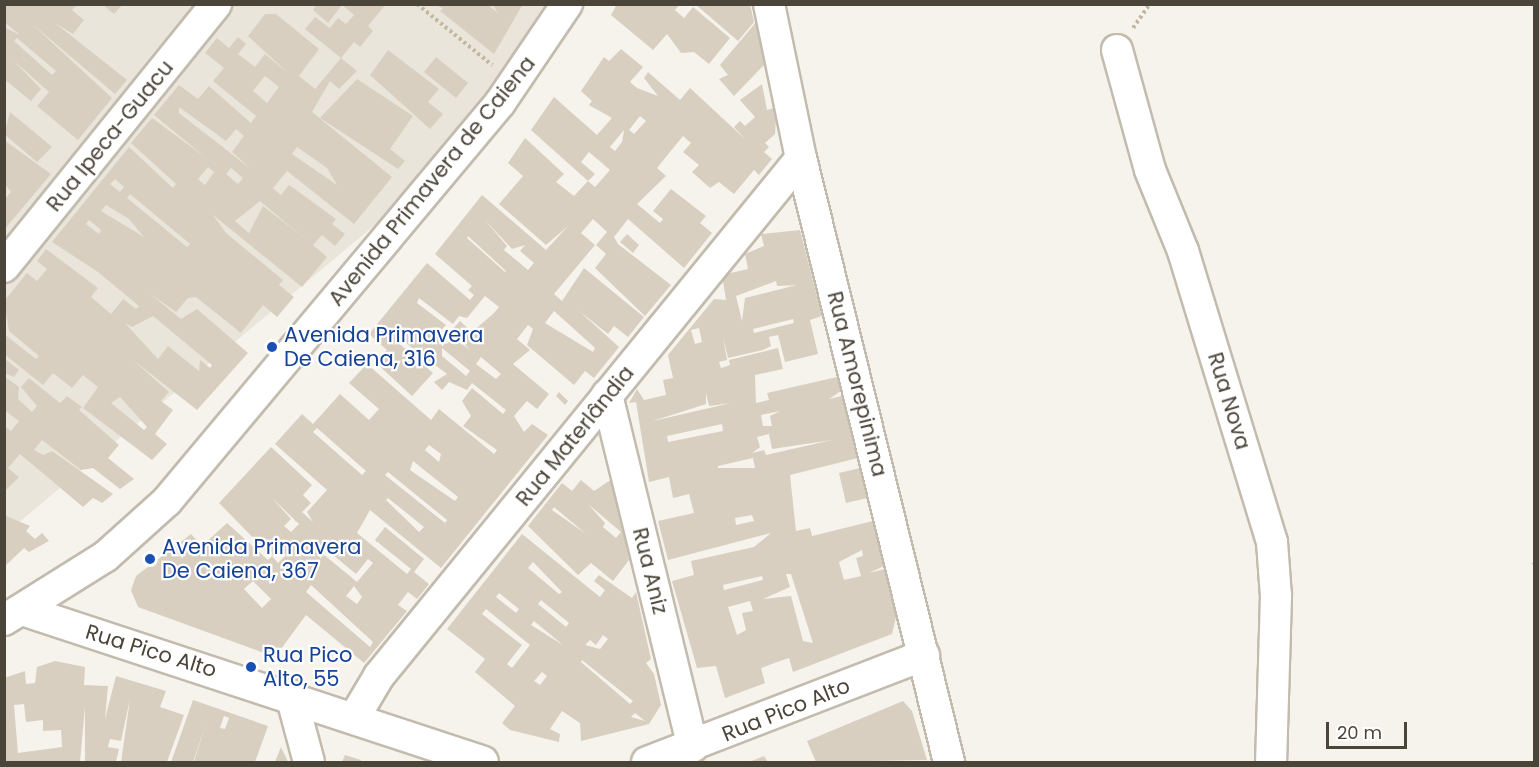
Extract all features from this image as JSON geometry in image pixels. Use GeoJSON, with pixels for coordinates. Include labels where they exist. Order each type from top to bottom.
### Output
{"type":"FeatureCollection","features":[{"type":"Feature","properties":{"kind":"street","name":"Rua Ipeca-Guacu"},"geometry":{"type":"LineString","coordinates":[[4,267],[216,4]]}},
{"type":"Feature","properties":{"kind":"street","name":"Avenida Primavera de Caiena"},"geometry":{"type":"LineString","coordinates":[[13,615],[106,556],[167,501],[513,83],[567,4]]}},
{"type":"Feature","properties":{"kind":"street","name":"Rua Amorepinima"},"geometry":{"type":"LineString","coordinates":[[775,9],[801,158],[949,762]]}},
{"type":"Feature","properties":{"kind":"street","name":"Rua Nova"},"geometry":{"type":"LineString","coordinates":[[1117,50],[1150,170],[1183,251],[1272,542],[1276,596],[1271,762]]}},
{"type":"Feature","properties":{"kind":"street","name":"Rua Materlândia"},"geometry":{"type":"LineString","coordinates":[[354,718],[379,676],[801,158]]}},
{"type":"Feature","properties":{"kind":"street","name":"Rua Aniz"},"geometry":{"type":"LineString","coordinates":[[608,395],[693,747]]}},
{"type":"Feature","properties":{"kind":"street","name":"Rua Pico Alto"},"geometry":{"type":"LineString","coordinates":[[13,615],[291,695],[483,762]]}},
{"type":"Feature","properties":{"kind":"street","name":"Rua Pico Alto"},"geometry":{"type":"LineString","coordinates":[[647,762],[693,747],[924,655]]}},
{"type":"Feature","properties":{"kind":"street"},"geometry":{"type":"LineString","coordinates":[[291,695],[309,762]]}},
{"type":"Feature","properties":{"kind":"path"},"geometry":{"type":"LineString","coordinates":[[417,4],[513,83]]}},
{"type":"Feature","properties":{"kind":"shaded area"},"geometry":{"type":"Polygon","coordinates":[[[5,5],[567,5],[522,102],[5,534],[5,5]]]}},
{"type":"Feature","properties":{"kind":"building"},"geometry":{"type":"Polygon","coordinates":[[[102,4],[123,4],[114,14],[102,4]]]}},
{"type":"Feature","properties":{"kind":"building"},"geometry":{"type":"Polygon","coordinates":[[[317,4],[342,5],[328,23],[313,10],[317,4]]]}},
{"type":"Feature","properties":{"kind":"building"},"geometry":{"type":"Polygon","coordinates":[[[341,4],[386,4],[368,26],[373,31],[360,47],[354,42],[341,58],[305,29],[315,17],[330,28],[338,18],[346,24],[354,15],[341,4]]]}},
{"type":"Feature","properties":{"kind":"building"},"geometry":{"type":"Polygon","coordinates":[[[431,4],[487,4],[498,13],[492,4],[523,4],[494,54],[440,11],[443,8],[431,4]]]}},
{"type":"Feature","properties":{"kind":"building"},"geometry":{"type":"Polygon","coordinates":[[[617,4],[680,4],[675,10],[684,18],[693,7],[730,38],[709,64],[694,52],[681,53],[667,34],[653,50],[611,15],[617,4]]]}},
{"type":"Feature","properties":{"kind":"building"},"geometry":{"type":"Polygon","coordinates":[[[695,4],[750,4],[754,22],[738,41],[695,4]]]}},
{"type":"Feature","properties":{"kind":"building"},"geometry":{"type":"Polygon","coordinates":[[[4,5],[77,5],[72,10],[84,20],[73,34],[55,23],[127,80],[115,94],[31,23],[112,98],[78,140],[37,106],[49,92],[13,60],[41,89],[31,101],[4,79],[4,27],[20,35],[4,22],[4,5]],[[17,38],[14,41],[52,75],[56,71],[17,38]]]}},
{"type":"Feature","properties":{"kind":"building"},"geometry":{"type":"Polygon","coordinates":[[[265,14],[276,14],[319,49],[299,76],[315,89],[341,58],[357,71],[339,89],[330,81],[312,112],[392,177],[354,224],[287,171],[273,188],[281,195],[289,185],[336,219],[332,224],[345,234],[335,246],[322,235],[313,245],[327,257],[302,287],[213,215],[226,233],[283,280],[279,285],[294,297],[277,317],[263,305],[241,333],[196,297],[188,298],[176,312],[149,293],[181,319],[197,309],[248,353],[197,410],[133,360],[169,392],[161,401],[173,410],[155,434],[167,444],[152,460],[83,408],[98,387],[83,375],[72,388],[53,373],[43,385],[4,354],[4,334],[36,359],[39,356],[9,331],[4,301],[27,273],[37,281],[47,269],[37,261],[46,249],[98,288],[91,297],[111,314],[123,299],[136,309],[139,306],[98,272],[52,242],[129,147],[173,188],[176,184],[131,143],[152,118],[205,157],[154,115],[179,85],[198,99],[209,86],[251,123],[256,116],[213,81],[224,68],[205,53],[217,38],[229,48],[238,37],[246,44],[238,54],[255,67],[265,54],[289,74],[248,36],[265,14]],[[265,76],[253,91],[267,103],[279,87],[265,76]],[[179,107],[179,113],[251,169],[232,152],[244,136],[236,129],[226,141],[179,107]],[[297,147],[292,154],[337,185],[327,168],[297,147]],[[208,167],[198,179],[205,185],[214,172],[208,167]],[[231,168],[226,174],[238,184],[243,178],[231,168]],[[115,179],[110,184],[120,192],[124,187],[115,179]],[[130,194],[127,198],[187,247],[190,244],[130,194]],[[260,201],[235,221],[249,233],[263,206],[311,243],[260,201]],[[106,205],[101,211],[144,237],[129,219],[106,205]],[[89,220],[86,224],[99,234],[101,230],[89,220]],[[153,316],[132,327],[125,323],[158,359],[168,346],[199,371],[200,360],[210,368],[212,365],[153,316]],[[120,397],[111,403],[144,430],[147,427],[120,397]]]}},
{"type":"Feature","properties":{"kind":"building"},"geometry":{"type":"Polygon","coordinates":[[[757,21],[764,65],[734,96],[719,79],[728,75],[720,65],[757,21]]]}},
{"type":"Feature","properties":{"kind":"building"},"geometry":{"type":"Polygon","coordinates":[[[621,49],[643,67],[630,82],[637,88],[658,96],[644,78],[648,72],[680,100],[690,88],[745,139],[734,127],[740,121],[745,126],[755,117],[740,100],[762,84],[767,110],[774,108],[776,118],[775,134],[765,143],[769,147],[764,152],[772,159],[759,175],[754,170],[734,194],[719,182],[710,188],[692,172],[699,165],[683,152],[691,143],[683,136],[657,168],[666,176],[637,204],[660,223],[663,219],[653,211],[671,189],[706,216],[700,223],[712,233],[684,268],[628,219],[614,237],[618,244],[671,285],[645,316],[595,268],[606,254],[596,245],[607,232],[593,219],[581,233],[595,245],[554,294],[562,301],[584,268],[644,317],[628,337],[614,326],[608,334],[578,310],[619,347],[594,378],[585,371],[574,385],[527,345],[533,329],[528,325],[517,339],[530,350],[513,364],[549,394],[537,409],[527,401],[514,416],[524,432],[532,424],[548,435],[441,568],[370,510],[357,533],[407,574],[411,569],[375,540],[385,527],[424,559],[414,572],[429,584],[417,599],[408,592],[398,605],[407,611],[364,663],[306,615],[275,657],[138,607],[131,590],[136,576],[191,534],[202,546],[227,523],[268,560],[272,556],[219,503],[271,447],[312,485],[303,495],[311,503],[302,512],[313,522],[307,512],[327,490],[275,444],[302,414],[313,424],[340,394],[369,420],[379,409],[349,383],[367,364],[431,420],[439,409],[494,454],[497,450],[463,426],[471,416],[462,401],[472,388],[503,414],[506,410],[472,383],[467,390],[449,382],[442,390],[434,382],[447,374],[398,337],[395,340],[433,373],[412,396],[375,362],[387,350],[369,334],[427,263],[470,300],[474,295],[468,290],[472,286],[435,254],[482,195],[546,250],[568,226],[546,245],[499,204],[523,176],[508,163],[525,138],[564,174],[556,182],[574,196],[588,181],[531,130],[554,97],[597,135],[612,118],[589,105],[592,101],[581,91],[604,57],[609,61],[621,49]],[[640,116],[629,130],[634,134],[646,121],[640,116]],[[624,130],[610,147],[615,151],[622,142],[624,130]],[[589,152],[581,162],[595,174],[588,181],[595,187],[610,170],[589,152]],[[484,219],[507,246],[504,250],[528,270],[534,263],[520,251],[525,245],[512,249],[484,219]],[[468,236],[467,238],[506,271],[468,236]],[[485,296],[467,318],[459,316],[453,324],[419,298],[417,303],[446,325],[436,335],[447,344],[453,337],[470,350],[452,330],[460,321],[472,332],[499,307],[485,296]],[[554,311],[545,323],[593,352],[595,348],[554,311]],[[442,348],[442,356],[466,376],[470,371],[442,348]],[[481,357],[476,364],[496,379],[501,374],[481,357]],[[317,428],[313,432],[362,475],[366,471],[317,428]],[[429,445],[425,450],[439,462],[441,454],[429,445]],[[413,461],[410,470],[455,501],[458,497],[413,461]],[[388,472],[385,475],[445,523],[447,520],[388,472]],[[272,498],[291,519],[284,526],[291,532],[299,524],[272,498]],[[388,498],[386,500],[419,532],[424,527],[388,498]],[[321,545],[317,549],[357,582],[373,563],[368,559],[356,574],[321,545]],[[280,549],[272,557],[278,563],[286,555],[280,549]],[[253,581],[244,589],[262,608],[271,599],[253,581]],[[311,585],[306,592],[370,647],[373,642],[311,585]],[[354,586],[346,596],[357,604],[362,597],[354,586]]]}},
{"type":"Feature","properties":{"kind":"building"},"geometry":{"type":"Polygon","coordinates":[[[388,50],[439,89],[428,102],[443,114],[430,129],[370,75],[388,50]]]}},
{"type":"Feature","properties":{"kind":"building"},"geometry":{"type":"Polygon","coordinates":[[[436,57],[468,83],[456,98],[424,72],[436,57]]]}},
{"type":"Feature","properties":{"kind":"building"},"geometry":{"type":"Polygon","coordinates":[[[357,79],[413,116],[390,149],[405,161],[398,169],[320,118],[357,79]]]}},
{"type":"Feature","properties":{"kind":"building"},"geometry":{"type":"Polygon","coordinates":[[[10,112],[52,147],[37,162],[4,134],[10,112]]]}},
{"type":"Feature","properties":{"kind":"building"},"geometry":{"type":"Polygon","coordinates":[[[4,140],[51,174],[4,230],[4,200],[11,192],[4,183],[4,140]]]}},
{"type":"Feature","properties":{"kind":"building"},"geometry":{"type":"Polygon","coordinates":[[[800,230],[822,316],[810,320],[818,354],[785,362],[778,335],[769,337],[771,346],[763,350],[728,358],[723,337],[727,360],[719,362],[721,368],[730,365],[729,360],[778,348],[783,369],[755,375],[756,403],[769,400],[767,393],[837,377],[841,391],[829,399],[842,396],[858,458],[790,475],[796,531],[810,528],[812,536],[873,521],[884,566],[869,573],[885,569],[896,617],[892,634],[793,672],[789,658],[761,668],[765,683],[725,698],[716,666],[697,668],[672,581],[694,575],[691,561],[754,547],[771,533],[668,560],[658,521],[694,513],[689,494],[673,498],[669,477],[649,482],[636,402],[629,403],[637,389],[644,400],[666,395],[663,380],[673,378],[668,355],[714,299],[726,300],[722,275],[748,269],[745,254],[764,246],[761,234],[800,230]],[[776,281],[736,296],[742,321],[745,298],[797,285],[777,286],[776,281]],[[793,319],[753,329],[754,333],[794,323],[793,319]],[[699,328],[691,330],[695,344],[702,342],[699,328]],[[706,393],[706,404],[653,421],[731,403],[709,406],[706,393]],[[780,411],[761,415],[763,426],[772,426],[770,416],[780,411]],[[722,424],[667,436],[668,442],[723,431],[722,424]],[[769,434],[757,437],[760,447],[752,453],[764,450],[766,455],[832,440],[772,449],[769,434]],[[753,458],[718,466],[718,468],[755,468],[753,458]],[[752,515],[735,518],[736,525],[754,521],[752,515]],[[862,550],[839,562],[844,580],[861,576],[856,558],[863,556],[862,550]],[[786,574],[790,587],[763,599],[791,596],[803,641],[813,643],[791,574],[786,574]],[[762,576],[723,585],[724,590],[763,580],[762,576]],[[750,601],[728,607],[737,635],[746,630],[742,613],[753,611],[750,601]]]}},
{"type":"Feature","properties":{"kind":"building"},"geometry":{"type":"Polygon","coordinates":[[[627,234],[639,245],[633,253],[620,242],[627,234]]]}},
{"type":"Feature","properties":{"kind":"building"},"geometry":{"type":"Polygon","coordinates":[[[4,358],[19,370],[14,377],[4,373],[4,358]]]}},
{"type":"Feature","properties":{"kind":"building"},"geometry":{"type":"Polygon","coordinates":[[[4,376],[19,387],[18,399],[32,412],[37,406],[21,387],[29,378],[60,403],[67,396],[82,407],[79,410],[119,445],[108,458],[134,479],[120,489],[93,468],[81,470],[42,440],[34,450],[43,455],[52,451],[113,494],[102,503],[93,498],[83,507],[20,454],[8,468],[19,477],[4,492],[4,426],[11,431],[19,421],[4,410],[4,376]]]}},
{"type":"Feature","properties":{"kind":"building"},"geometry":{"type":"Polygon","coordinates":[[[559,392],[568,401],[565,405],[556,396],[559,392]]]}},
{"type":"Feature","properties":{"kind":"building"},"geometry":{"type":"Polygon","coordinates":[[[860,468],[867,498],[846,503],[839,473],[860,468]]]}},
{"type":"Feature","properties":{"kind":"building"},"geometry":{"type":"Polygon","coordinates":[[[612,479],[629,560],[613,581],[591,563],[578,575],[528,526],[562,483],[572,491],[581,480],[594,491],[612,479]],[[588,504],[605,523],[603,527],[616,538],[621,532],[588,504]],[[554,507],[552,510],[586,534],[554,507]]]}},
{"type":"Feature","properties":{"kind":"building"},"geometry":{"type":"Polygon","coordinates":[[[4,515],[30,526],[26,531],[35,539],[42,533],[49,541],[29,552],[24,548],[4,567],[4,515]]]}},
{"type":"Feature","properties":{"kind":"building"},"geometry":{"type":"Polygon","coordinates":[[[522,534],[600,597],[605,590],[594,581],[599,575],[632,598],[636,592],[651,659],[646,663],[654,674],[661,705],[649,724],[581,741],[580,723],[562,711],[550,729],[560,734],[559,742],[510,730],[502,723],[515,706],[475,672],[485,659],[447,629],[522,534]],[[533,562],[528,568],[559,594],[562,592],[533,562]],[[499,593],[496,597],[516,613],[519,609],[499,593]],[[541,600],[538,604],[566,627],[569,623],[541,600]],[[486,609],[482,614],[522,645],[507,664],[512,668],[530,645],[486,609]],[[534,621],[531,625],[563,645],[534,621]],[[603,635],[596,645],[590,640],[585,645],[600,649],[608,639],[603,635]],[[582,660],[581,662],[630,704],[633,701],[582,660]],[[542,672],[534,681],[540,685],[547,676],[542,672]],[[635,713],[631,717],[645,721],[635,713]]]}},
{"type":"Feature","properties":{"kind":"building"},"geometry":{"type":"Polygon","coordinates":[[[55,661],[85,667],[84,685],[108,686],[105,719],[116,676],[166,691],[160,707],[184,715],[167,762],[121,762],[130,699],[121,741],[110,739],[108,747],[119,749],[116,762],[85,762],[85,706],[80,762],[4,762],[4,678],[25,671],[26,684],[35,683],[37,667],[55,661]],[[24,704],[14,705],[18,753],[62,747],[61,730],[43,731],[43,720],[26,722],[24,704]]]}},
{"type":"Feature","properties":{"kind":"building"},"geometry":{"type":"Polygon","coordinates":[[[193,700],[268,726],[255,762],[194,761],[206,724],[193,762],[171,762],[193,700]],[[224,716],[220,728],[225,729],[229,718],[224,716]]]}},
{"type":"Feature","properties":{"kind":"building"},"geometry":{"type":"Polygon","coordinates":[[[903,701],[912,711],[927,760],[816,762],[807,741],[903,701]]]}},
{"type":"Feature","properties":{"kind":"building"},"geometry":{"type":"Polygon","coordinates":[[[281,747],[288,762],[275,762],[281,747]]]}},
{"type":"Feature","properties":{"kind":"building"},"geometry":{"type":"Polygon","coordinates":[[[345,755],[361,760],[360,762],[342,762],[345,755]]]}},
{"type":"Feature","properties":{"kind":"building"},"geometry":{"type":"Polygon","coordinates":[[[764,756],[768,762],[749,762],[764,756]]]}},
{"type":"Feature","properties":{"kind":"place","name":"Avenida Primavera De Caiena, 316"},"geometry":{"type":"Point","coordinates":[272,347]}},
{"type":"Feature","properties":{"kind":"place","name":"Avenida Primavera De Caiena, 367"},"geometry":{"type":"Point","coordinates":[150,559]}},
{"type":"Feature","properties":{"kind":"place","name":"Rua Pico Alto, 55"},"geometry":{"type":"Point","coordinates":[251,667]}}]}
